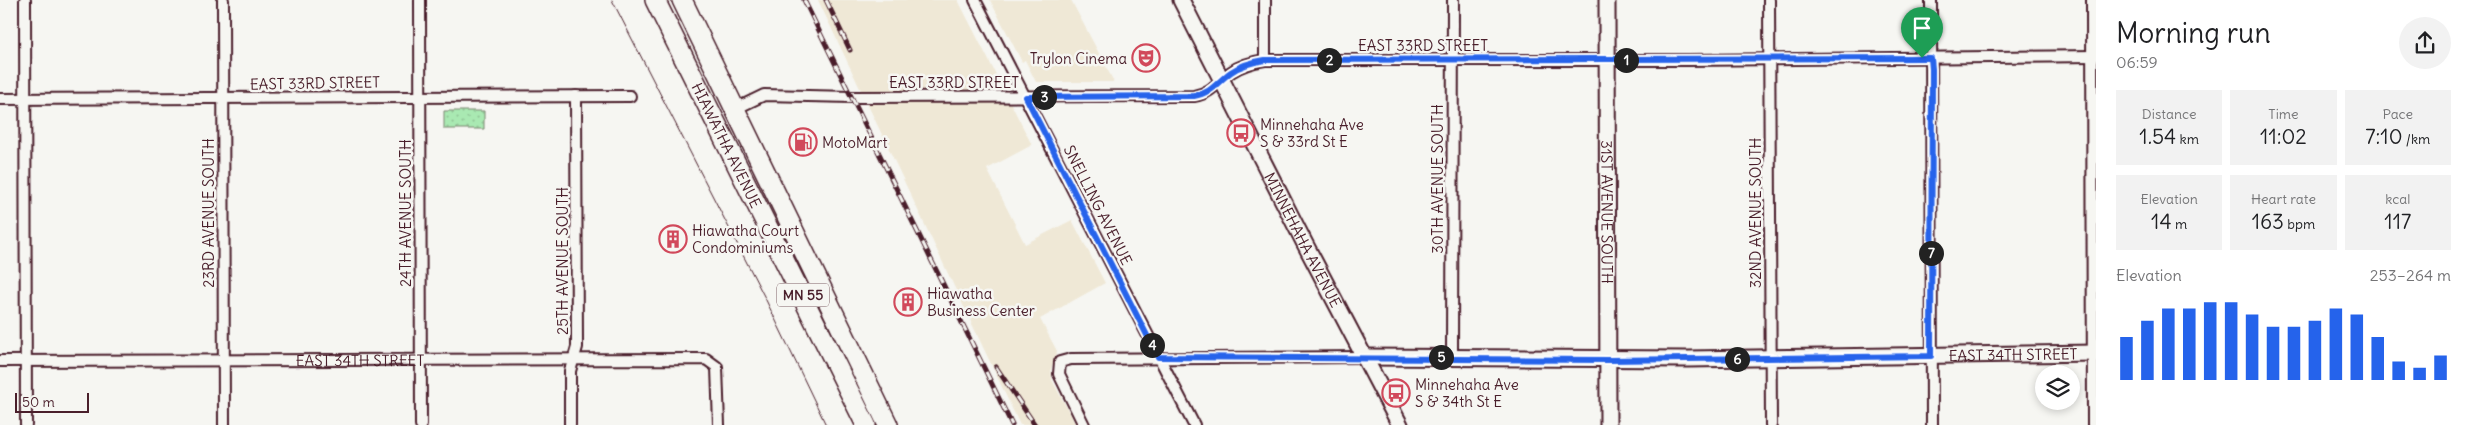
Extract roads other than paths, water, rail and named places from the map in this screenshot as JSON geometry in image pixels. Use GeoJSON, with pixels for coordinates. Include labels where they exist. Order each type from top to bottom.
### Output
{"type":"FeatureCollection","features":[{"type":"Feature","properties":{"kind":"highway","name":"HIAWATHA AVENUE"},"geometry":{"type":"LineString","coordinates":[[655,0],[866,425]]}},
{"type":"Feature","properties":{"kind":"highway","name":"HIAWATHA AVENUE"},"geometry":{"type":"LineString","coordinates":[[682,0],[888,425]]}},
{"type":"Feature","properties":{"kind":"street"},"geometry":{"type":"LineString","coordinates":[[25,0],[26,425]]}},
{"type":"Feature","properties":{"kind":"street","name":"23RD AVENUE SOUTH"},"geometry":{"type":"LineString","coordinates":[[223,0],[224,425]]}},
{"type":"Feature","properties":{"kind":"street","name":"24TH AVENUE SOUTH"},"geometry":{"type":"LineString","coordinates":[[420,0],[421,425]]}},
{"type":"Feature","properties":{"kind":"street","name":"SNELLING AVENUE"},"geometry":{"type":"LineString","coordinates":[[974,0],[1026,97],[1194,425]]}},
{"type":"Feature","properties":{"kind":"street","name":"MINNEHAHA AVENUE"},"geometry":{"type":"LineString","coordinates":[[1181,0],[1400,425]]}},
{"type":"Feature","properties":{"kind":"street"},"geometry":{"type":"LineString","coordinates":[[1265,60],[1266,0]]}},
{"type":"Feature","properties":{"kind":"street","name":"30TH AVENUE SOUTH"},"geometry":{"type":"LineString","coordinates":[[1452,358],[1453,0]]}},
{"type":"Feature","properties":{"kind":"street","name":"31ST AVENUE SOUTH"},"geometry":{"type":"LineString","coordinates":[[1607,0],[1608,425]]}},
{"type":"Feature","properties":{"kind":"street","name":"32ND AVENUE SOUTH"},"geometry":{"type":"LineString","coordinates":[[1770,0],[1772,358],[1770,425]]}},
{"type":"Feature","properties":{"kind":"street"},"geometry":{"type":"LineString","coordinates":[[1931,0],[1932,425]]}},
{"type":"Feature","properties":{"kind":"street"},"geometry":{"type":"LineString","coordinates":[[2092,0],[2095,56],[2093,425]]}},
{"type":"Feature","properties":{"kind":"street","name":"EAST 33RD STREET"},"geometry":{"type":"LineString","coordinates":[[735,109],[764,95],[791,97],[1194,96],[1209,92],[1246,64],[1265,60],[1769,60],[2095,56]]}},
{"type":"Feature","properties":{"kind":"street","name":"25TH AVENUE SOUTH"},"geometry":{"type":"LineString","coordinates":[[570,425],[570,371],[577,347],[576,96]]}},
{"type":"Feature","properties":{"kind":"street","name":"EAST 33RD STREET"},"geometry":{"type":"LineString","coordinates":[[0,99],[223,100],[630,96]]}},
{"type":"Feature","properties":{"kind":"street","name":"EAST 34TH STREET"},"geometry":{"type":"LineString","coordinates":[[1084,425],[1059,374],[1060,362],[1071,359],[1158,357],[1609,360],[2094,354]]}},
{"type":"Feature","properties":{"kind":"street","name":"EAST 34TH STREET"},"geometry":{"type":"LineString","coordinates":[[0,362],[706,359],[717,367],[719,425]]}},
{"type":"Feature","properties":{"kind":"tram line"},"geometry":{"type":"LineString","coordinates":[[612,0],[765,298],[826,425]]}},
{"type":"Feature","properties":{"kind":"railway"},"geometry":{"type":"LineString","coordinates":[[804,0],[1012,425]]}},
{"type":"Feature","properties":{"kind":"railway"},"geometry":{"type":"LineString","coordinates":[[826,0],[850,50]]}},
{"type":"Feature","properties":{"kind":"railway"},"geometry":{"type":"LineString","coordinates":[[996,367],[1035,425]]}},
{"type":"Feature","properties":{"kind":"place","name":"Trylon Cinema"},"geometry":{"type":"Point","coordinates":[1146,58]}},
{"type":"Feature","properties":{"kind":"place","name":"Minnehaha Ave S & 33rd St E"},"geometry":{"type":"Point","coordinates":[1241,133]}},
{"type":"Feature","properties":{"kind":"place","name":"MotoMart"},"geometry":{"type":"Point","coordinates":[803,142]}},
{"type":"Feature","properties":{"kind":"place","name":"Hiawatha Court Condominiums"},"geometry":{"type":"Point","coordinates":[673,239]}},
{"type":"Feature","properties":{"kind":"place","name":"Hiawatha Business Center"},"geometry":{"type":"Point","coordinates":[908,302]}},
{"type":"Feature","properties":{"kind":"place","name":"Minnehaha Ave S & 34th St E"},"geometry":{"type":"Point","coordinates":[1396,393]}}]}
